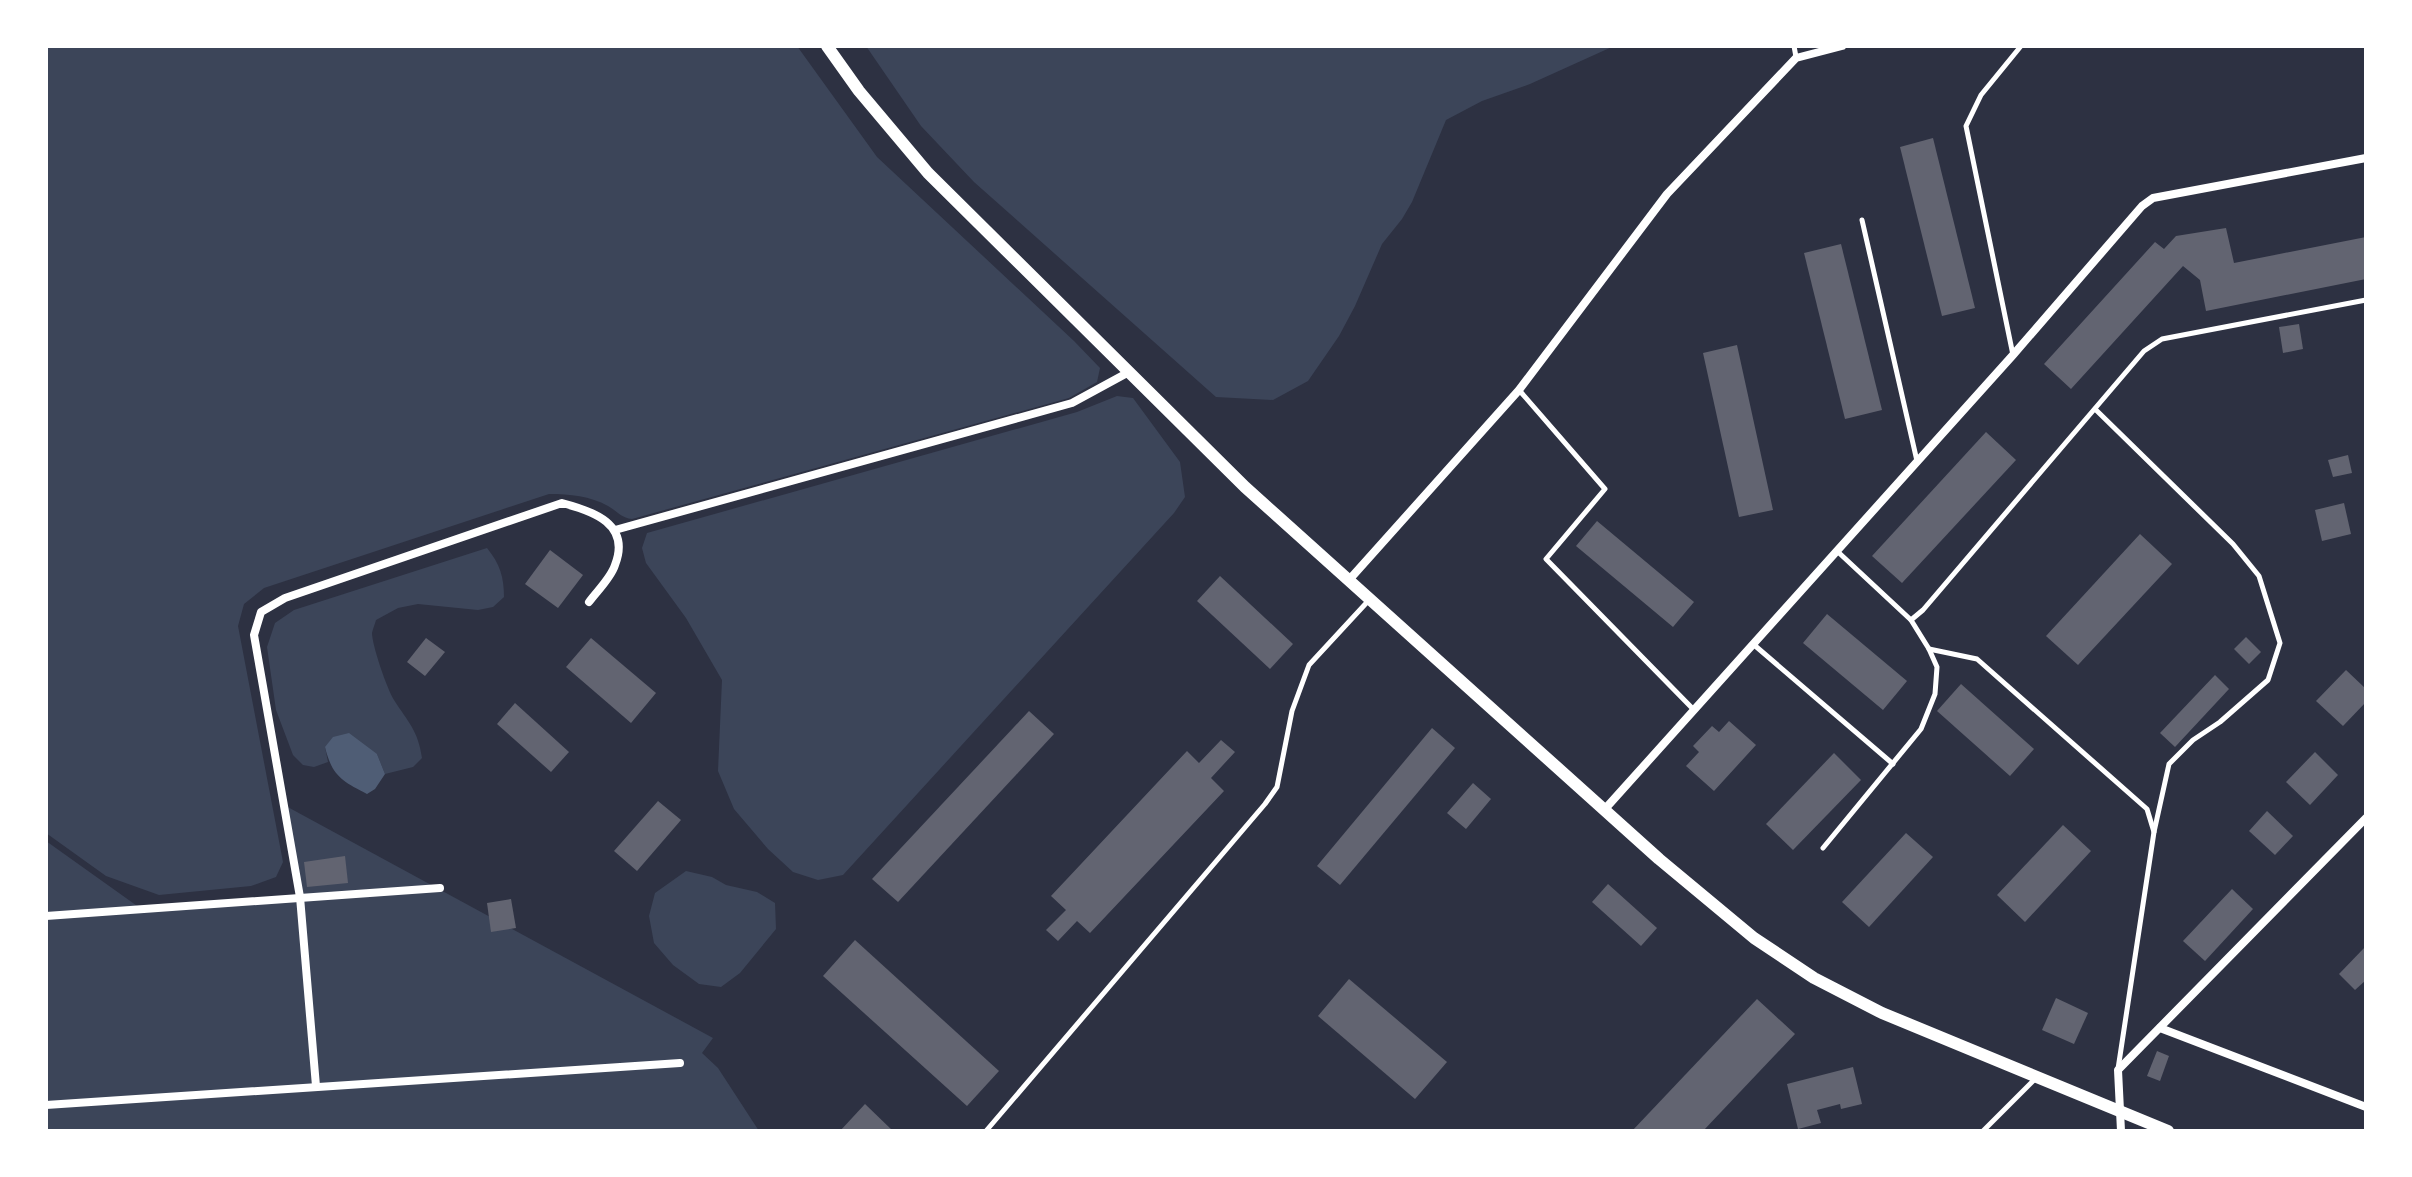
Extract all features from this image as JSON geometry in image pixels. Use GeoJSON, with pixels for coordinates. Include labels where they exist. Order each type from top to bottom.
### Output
{"type":"FeatureCollection","features":[{"type":"Feature","properties":{"kind":"street"},"geometry":{"type":"LineString","coordinates":[[827,46],[859,91],[928,173],[1245,487],[1659,859],[1754,938],[1814,978],[1882,1013],[2168,1131]]}},
{"type":"Feature","properties":{"kind":"street"},"geometry":{"type":"LineString","coordinates":[[1349,580],[1519,390],[1667,194],[1796,58],[1842,46]]}},
{"type":"Feature","properties":{"kind":"street"},"geometry":{"type":"LineString","coordinates":[[1605,809],[2013,355],[2142,206],[2153,198],[2366,158]]}},
{"type":"Feature","properties":{"kind":"street"},"geometry":{"type":"LineString","coordinates":[[615,530],[1072,403],[1129,372]]}},
{"type":"Feature","properties":{"kind":"street"},"geometry":{"type":"LineString","coordinates":[[316,1086],[300,897],[254,635],[261,612],[285,598],[562,503],[586,509],[603,518],[615,530],[618,548],[615,566],[589,602]]}},
{"type":"Feature","properties":{"kind":"street"},"geometry":{"type":"LineString","coordinates":[[2121,1131],[2118,1070],[2366,818]]}},
{"type":"Feature","properties":{"kind":"street"},"geometry":{"type":"LineString","coordinates":[[46,916],[440,888]]}},
{"type":"Feature","properties":{"kind":"street"},"geometry":{"type":"LineString","coordinates":[[2160,1028],[2366,1107]]}},
{"type":"Feature","properties":{"kind":"street"},"geometry":{"type":"LineString","coordinates":[[46,1105],[680,1063]]}},
{"type":"Feature","properties":{"kind":"lane"},"geometry":{"type":"LineString","coordinates":[[1794,46],[1796,58]]}},
{"type":"Feature","properties":{"kind":"lane"},"geometry":{"type":"LineString","coordinates":[[2013,355],[1966,126],[1981,95],[2021,46]]}},
{"type":"Feature","properties":{"kind":"lane"},"geometry":{"type":"LineString","coordinates":[[1862,220],[1917,461]]}},
{"type":"Feature","properties":{"kind":"lane"},"geometry":{"type":"LineString","coordinates":[[1911,620],[1923,610],[2144,351],[2162,339],[2366,300]]}},
{"type":"Feature","properties":{"kind":"lane"},"geometry":{"type":"LineString","coordinates":[[1519,390],[1605,489],[1546,559],[1694,710]]}},
{"type":"Feature","properties":{"kind":"lane"},"geometry":{"type":"LineString","coordinates":[[2095,409],[2233,544],[2259,576],[2280,643],[2268,680],[2220,722],[2193,740],[2169,764],[2154,832],[2118,1070]]}},
{"type":"Feature","properties":{"kind":"lane"},"geometry":{"type":"LineString","coordinates":[[1823,848],[1921,729],[1935,694],[1937,667],[1911,620],[1837,551]]}},
{"type":"Feature","properties":{"kind":"lane"},"geometry":{"type":"LineString","coordinates":[[986,1131],[1265,804],[1277,787],[1292,711],[1309,665],[1370,599]]}},
{"type":"Feature","properties":{"kind":"lane"},"geometry":{"type":"LineString","coordinates":[[1753,644],[1893,764]]}},
{"type":"Feature","properties":{"kind":"lane"},"geometry":{"type":"LineString","coordinates":[[1929,649],[1977,659],[2147,809],[2154,832]]}},
{"type":"Feature","properties":{"kind":"lane"},"geometry":{"type":"LineString","coordinates":[[1983,1131],[2036,1078]]}},
{"type":"Feature","properties":{"kind":"shaded area"},"geometry":{"type":"Polygon","coordinates":[[[46,46],[797,46],[877,157],[1074,341],[1100,368],[1097,382],[1069,398],[632,519],[594,500],[549,494],[264,588],[244,604],[238,626],[283,862],[276,877],[251,886],[159,895],[106,876],[46,833],[46,46]]]}},
{"type":"Feature","properties":{"kind":"shaded area"},"geometry":{"type":"Polygon","coordinates":[[[866,46],[1614,46],[1530,84],[1482,101],[1446,120],[1412,202],[1382,244],[1339,336],[1308,381],[1273,400],[1216,397],[974,182],[921,126],[866,46]]]}},
{"type":"Feature","properties":{"kind":"shaded area"},"geometry":{"type":"Polygon","coordinates":[[[1117,396],[1133,398],[1180,462],[1185,497],[1174,513],[843,875],[818,880],[793,872],[768,849],[734,809],[718,771],[722,680],[686,618],[646,563],[642,548],[647,533],[1077,412],[1117,396]]]}},
{"type":"Feature","properties":{"kind":"shaded area"},"geometry":{"type":"Polygon","coordinates":[[[487,548],[498,565],[503,583],[504,597],[493,607],[478,610],[418,604],[398,608],[376,620],[373,629],[374,647],[384,677],[415,733],[422,758],[413,767],[385,774],[377,754],[325,747],[328,762],[314,767],[303,765],[293,755],[276,710],[267,647],[275,623],[294,610],[487,548]]]}},
{"type":"Feature","properties":{"kind":"shaded area"},"geometry":{"type":"Polygon","coordinates":[[[349,733],[377,754],[385,774],[375,789],[367,794],[339,776],[331,765],[325,747],[333,737],[349,733]]]}},
{"type":"Feature","properties":{"kind":"shaded area"},"geometry":{"type":"Polygon","coordinates":[[[284,805],[713,1038],[702,1053],[718,1068],[759,1131],[46,1131],[46,841],[140,908],[300,897],[284,805]]]}},
{"type":"Feature","properties":{"kind":"shaded area"},"geometry":{"type":"Polygon","coordinates":[[[686,871],[757,892],[775,903],[776,929],[740,973],[721,987],[699,984],[673,965],[654,943],[649,916],[655,893],[686,871]]]}},
{"type":"Feature","properties":{"kind":"building"},"geometry":{"type":"Polygon","coordinates":[[[1933,138],[1975,308],[1942,316],[1900,147],[1933,138]]]}},
{"type":"Feature","properties":{"kind":"building"},"geometry":{"type":"Polygon","coordinates":[[[2226,228],[2234,263],[2366,237],[2366,279],[2206,311],[2200,280],[2183,266],[2071,389],[2044,364],[2155,242],[2164,249],[2176,236],[2226,228]]]}},
{"type":"Feature","properties":{"kind":"building"},"geometry":{"type":"Polygon","coordinates":[[[1841,244],[1882,410],[1845,419],[1804,253],[1841,244]]]}},
{"type":"Feature","properties":{"kind":"building"},"geometry":{"type":"Polygon","coordinates":[[[2299,324],[2303,349],[2283,353],[2279,327],[2299,324]]]}},
{"type":"Feature","properties":{"kind":"building"},"geometry":{"type":"Polygon","coordinates":[[[1737,345],[1773,510],[1739,517],[1703,353],[1737,345]]]}},
{"type":"Feature","properties":{"kind":"building"},"geometry":{"type":"Polygon","coordinates":[[[1986,432],[2016,460],[1902,583],[1872,556],[1986,432]]]}},
{"type":"Feature","properties":{"kind":"building"},"geometry":{"type":"Polygon","coordinates":[[[2348,455],[2352,473],[2333,477],[2328,460],[2348,455]]]}},
{"type":"Feature","properties":{"kind":"building"},"geometry":{"type":"Polygon","coordinates":[[[2344,503],[2351,534],[2322,541],[2315,510],[2344,503]]]}},
{"type":"Feature","properties":{"kind":"building"},"geometry":{"type":"Polygon","coordinates":[[[1597,521],[1694,602],[1673,627],[1576,546],[1597,521]]]}},
{"type":"Feature","properties":{"kind":"building"},"geometry":{"type":"Polygon","coordinates":[[[2140,534],[2172,564],[2078,665],[2046,636],[2140,534]]]}},
{"type":"Feature","properties":{"kind":"building"},"geometry":{"type":"Polygon","coordinates":[[[550,550],[583,575],[558,608],[525,584],[550,550]]]}},
{"type":"Feature","properties":{"kind":"building"},"geometry":{"type":"Polygon","coordinates":[[[1220,576],[1293,644],[1270,669],[1197,601],[1220,576]]]}},
{"type":"Feature","properties":{"kind":"building"},"geometry":{"type":"Polygon","coordinates":[[[1827,614],[1907,681],[1883,710],[1803,643],[1827,614]]]}},
{"type":"Feature","properties":{"kind":"building"},"geometry":{"type":"Polygon","coordinates":[[[2246,637],[2261,652],[2249,664],[2234,649],[2246,637]]]}},
{"type":"Feature","properties":{"kind":"building"},"geometry":{"type":"Polygon","coordinates":[[[426,638],[445,652],[425,676],[407,662],[426,638]]]}},
{"type":"Feature","properties":{"kind":"building"},"geometry":{"type":"Polygon","coordinates":[[[591,638],[656,693],[631,723],[566,667],[591,638]]]}},
{"type":"Feature","properties":{"kind":"building"},"geometry":{"type":"Polygon","coordinates":[[[2346,670],[2366,689],[2366,702],[2343,726],[2316,701],[2346,670]]]}},
{"type":"Feature","properties":{"kind":"building"},"geometry":{"type":"Polygon","coordinates":[[[2215,675],[2229,689],[2175,747],[2160,733],[2215,675]]]}},
{"type":"Feature","properties":{"kind":"building"},"geometry":{"type":"Polygon","coordinates":[[[1961,684],[2034,749],[2010,776],[1937,711],[1961,684]]]}},
{"type":"Feature","properties":{"kind":"building"},"geometry":{"type":"Polygon","coordinates":[[[515,703],[569,752],[551,772],[497,724],[515,703]]]}},
{"type":"Feature","properties":{"kind":"building"},"geometry":{"type":"Polygon","coordinates":[[[1029,711],[1054,734],[898,902],[872,879],[1029,711]]]}},
{"type":"Feature","properties":{"kind":"building"},"geometry":{"type":"Polygon","coordinates":[[[1729,721],[1756,745],[1714,791],[1686,766],[1699,752],[1693,746],[1712,726],[1719,732],[1729,721]]]}},
{"type":"Feature","properties":{"kind":"building"},"geometry":{"type":"Polygon","coordinates":[[[1432,728],[1455,748],[1340,885],[1317,866],[1432,728]]]}},
{"type":"Feature","properties":{"kind":"building"},"geometry":{"type":"Polygon","coordinates":[[[1221,740],[1235,752],[1211,778],[1224,791],[1090,933],[1077,921],[1058,941],[1046,930],[1066,910],[1051,896],[1187,751],[1199,763],[1221,740]]]}},
{"type":"Feature","properties":{"kind":"building"},"geometry":{"type":"Polygon","coordinates":[[[2315,752],[2338,775],[2310,805],[2286,782],[2315,752]]]}},
{"type":"Feature","properties":{"kind":"building"},"geometry":{"type":"Polygon","coordinates":[[[1834,753],[1861,780],[1793,850],[1766,824],[1834,753]]]}},
{"type":"Feature","properties":{"kind":"building"},"geometry":{"type":"Polygon","coordinates":[[[1473,783],[1491,799],[1466,829],[1447,813],[1473,783]]]}},
{"type":"Feature","properties":{"kind":"building"},"geometry":{"type":"Polygon","coordinates":[[[658,801],[681,820],[637,871],[614,851],[658,801]]]}},
{"type":"Feature","properties":{"kind":"building"},"geometry":{"type":"Polygon","coordinates":[[[2267,811],[2293,836],[2275,855],[2249,831],[2267,811]]]}},
{"type":"Feature","properties":{"kind":"building"},"geometry":{"type":"Polygon","coordinates":[[[2063,825],[2091,851],[2025,922],[1997,895],[2063,825]]]}},
{"type":"Feature","properties":{"kind":"building"},"geometry":{"type":"Polygon","coordinates":[[[1906,833],[1933,857],[1869,927],[1842,902],[1906,833]]]}},
{"type":"Feature","properties":{"kind":"building"},"geometry":{"type":"Polygon","coordinates":[[[345,856],[348,883],[307,887],[304,862],[345,856]]]}},
{"type":"Feature","properties":{"kind":"building"},"geometry":{"type":"Polygon","coordinates":[[[1608,884],[1657,928],[1641,946],[1592,902],[1608,884]]]}},
{"type":"Feature","properties":{"kind":"building"},"geometry":{"type":"Polygon","coordinates":[[[2232,889],[2253,909],[2205,961],[2183,941],[2232,889]]]}},
{"type":"Feature","properties":{"kind":"building"},"geometry":{"type":"Polygon","coordinates":[[[511,899],[516,928],[491,932],[487,903],[511,899]]]}},
{"type":"Feature","properties":{"kind":"building"},"geometry":{"type":"Polygon","coordinates":[[[855,940],[999,1071],[967,1106],[823,976],[855,940]]]}},
{"type":"Feature","properties":{"kind":"building"},"geometry":{"type":"Polygon","coordinates":[[[2366,946],[2366,980],[2355,990],[2339,974],[2366,946]]]}},
{"type":"Feature","properties":{"kind":"building"},"geometry":{"type":"Polygon","coordinates":[[[1349,979],[1447,1062],[1415,1099],[1318,1016],[1349,979]]]}},
{"type":"Feature","properties":{"kind":"building"},"geometry":{"type":"Polygon","coordinates":[[[2056,998],[2088,1013],[2074,1044],[2042,1030],[2056,998]]]}},
{"type":"Feature","properties":{"kind":"building"},"geometry":{"type":"Polygon","coordinates":[[[1757,999],[1795,1034],[1703,1131],[1632,1131],[1757,999]]]}},
{"type":"Feature","properties":{"kind":"building"},"geometry":{"type":"Polygon","coordinates":[[[2157,1051],[2169,1056],[2160,1081],[2147,1076],[2157,1051]]]}},
{"type":"Feature","properties":{"kind":"building"},"geometry":{"type":"Polygon","coordinates":[[[1853,1067],[1862,1104],[1841,1109],[1840,1104],[1817,1110],[1821,1123],[1798,1129],[1787,1084],[1853,1067]]]}},
{"type":"Feature","properties":{"kind":"building"},"geometry":{"type":"Polygon","coordinates":[[[865,1104],[893,1131],[840,1131],[865,1104]]]}}]}
